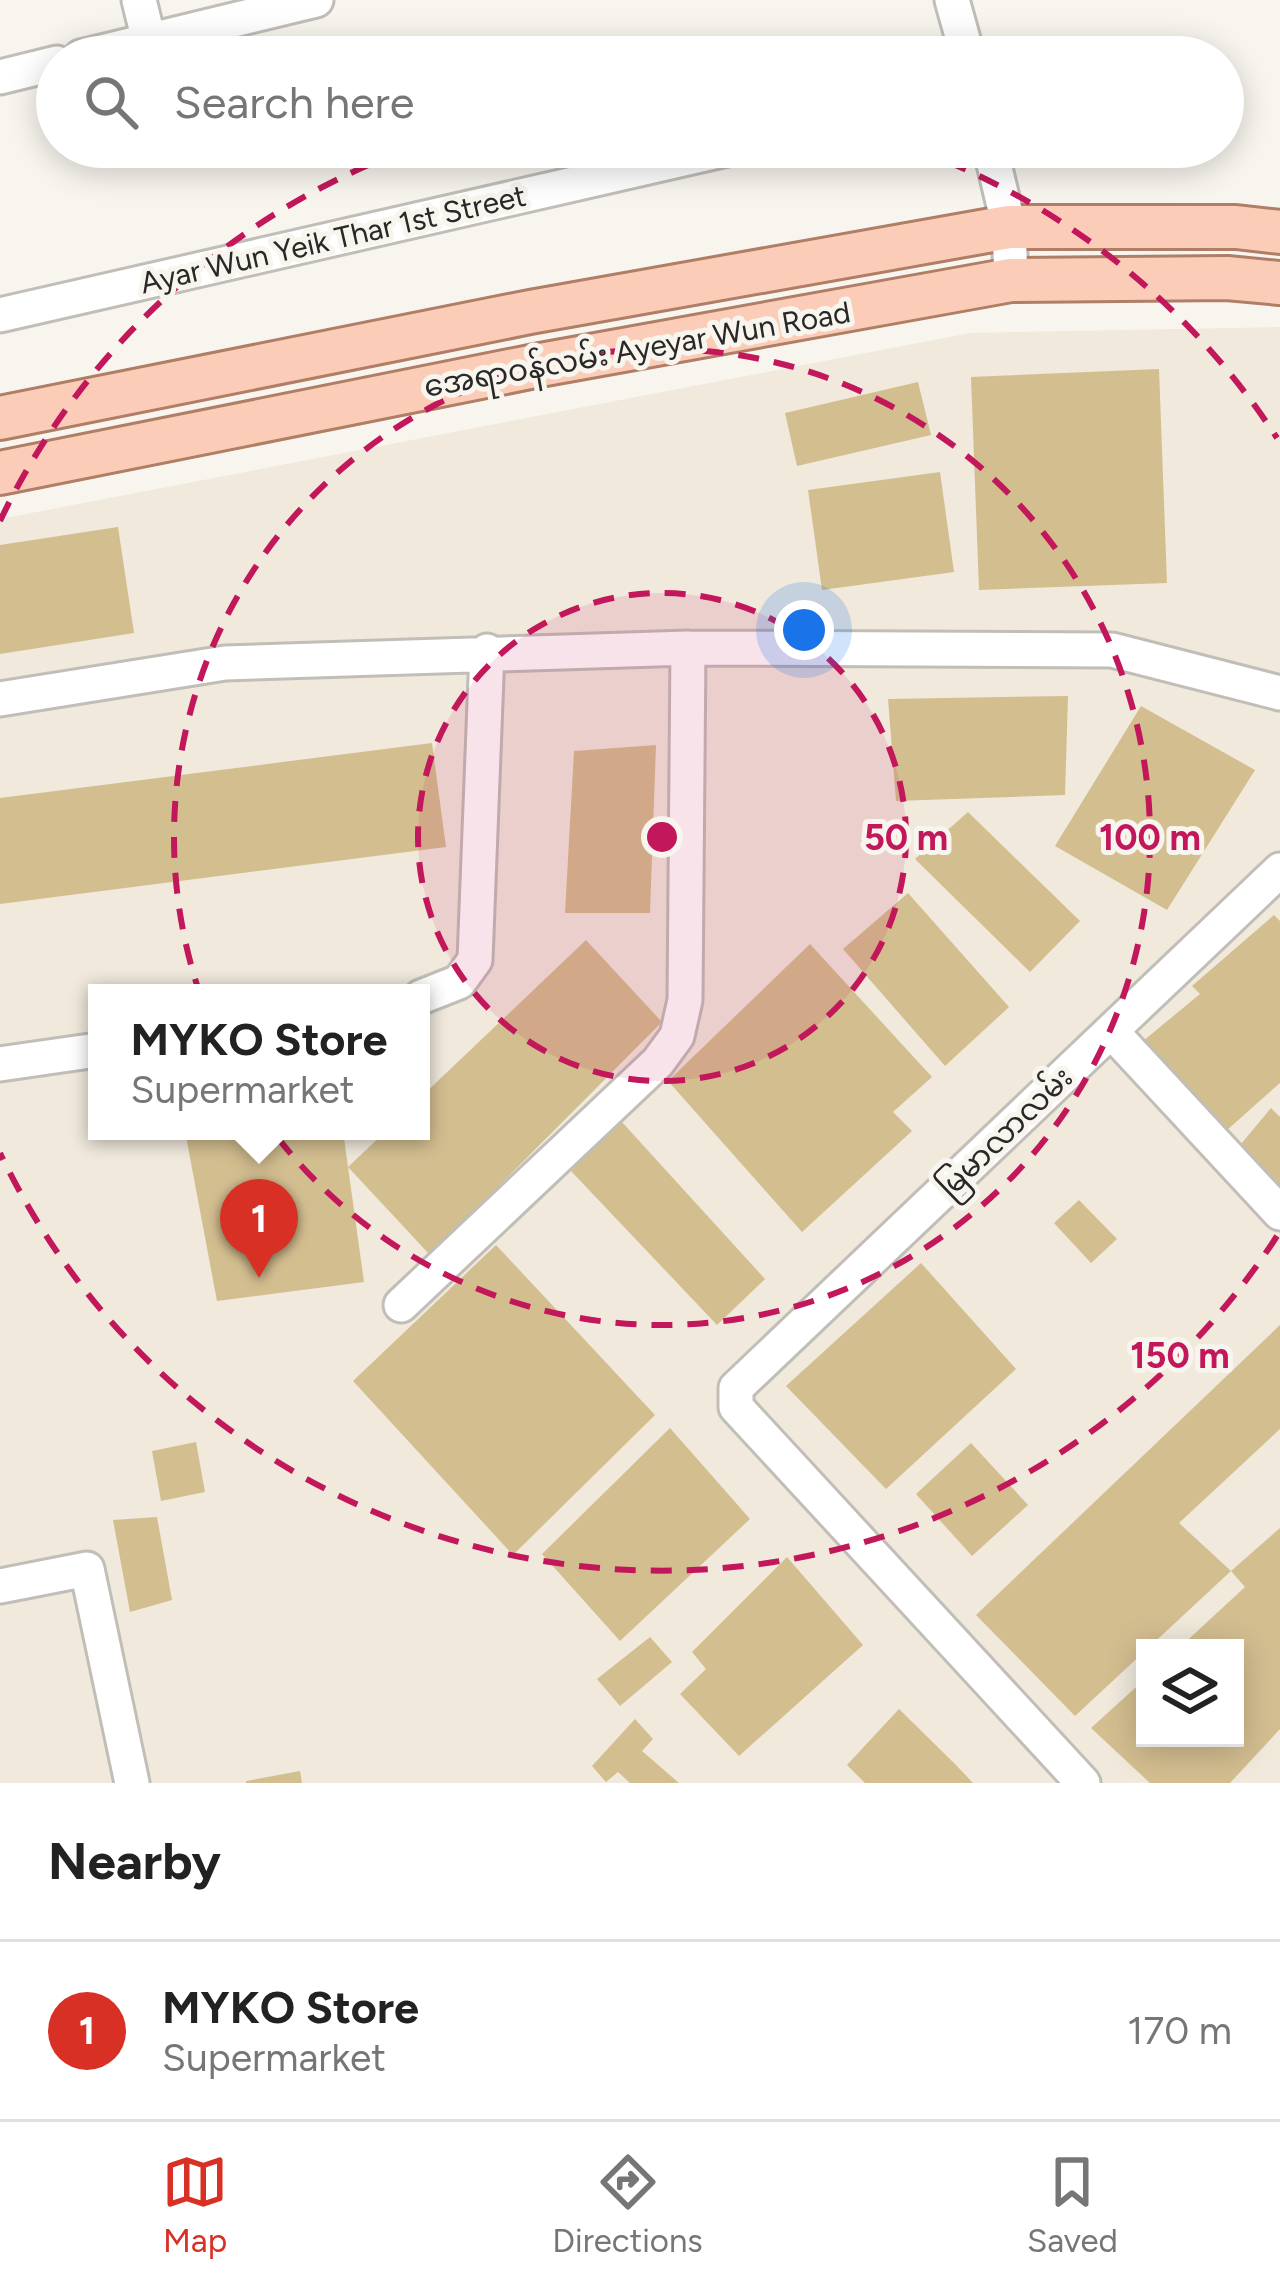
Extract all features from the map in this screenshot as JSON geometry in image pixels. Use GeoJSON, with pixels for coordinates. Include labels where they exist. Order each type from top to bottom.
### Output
{"type":"FeatureCollection","features":[{"type":"Feature","properties":{"kind":"main road","name":"အေရာဝန်လမ်း Ayeyar Wun Road"},"geometry":{"type":"LineString","coordinates":[[0,418],[530,312],[1009,227],[1236,227],[1280,232]]}},
{"type":"Feature","properties":{"kind":"main road","name":"အေရာဝန်လမ်း Ayeyar Wun Road"},"geometry":{"type":"LineString","coordinates":[[0,473],[540,364],[1011,280],[1280,283]]}},
{"type":"Feature","properties":{"kind":"street"},"geometry":{"type":"LineString","coordinates":[[139,0],[148,36]]}},
{"type":"Feature","properties":{"kind":"street"},"geometry":{"type":"LineString","coordinates":[[166,36],[316,0]]}},
{"type":"Feature","properties":{"kind":"street"},"geometry":{"type":"LineString","coordinates":[[952,0],[962,36]]}},
{"type":"Feature","properties":{"kind":"street"},"geometry":{"type":"LineString","coordinates":[[0,76],[36,68]]}},
{"type":"Feature","properties":{"kind":"street","name":"Ayar Wun Yeik Thar 1st Street"},"geometry":{"type":"LineString","coordinates":[[0,314],[643,168]]}},
{"type":"Feature","properties":{"kind":"street"},"geometry":{"type":"LineString","coordinates":[[995,168],[1009,227],[1011,280]]}},
{"type":"Feature","properties":{"kind":"street"},"geometry":{"type":"LineString","coordinates":[[400,1305],[658,1062],[677,1036],[686,1000],[688,648]]}},
{"type":"Feature","properties":{"kind":"street"},"geometry":{"type":"LineString","coordinates":[[0,699],[225,663],[688,648],[1112,650],[1280,693]]}},
{"type":"Feature","properties":{"kind":"street"},"geometry":{"type":"LineString","coordinates":[[430,993],[459,982],[476,960],[487,651]]}},
{"type":"Feature","properties":{"kind":"street","name":"မြမာလာလမ်း"},"geometry":{"type":"LineString","coordinates":[[1083,1783],[736,1407],[734,1397],[736,1388],[1280,870]]}},
{"type":"Feature","properties":{"kind":"street"},"geometry":{"type":"LineString","coordinates":[[1111,1031],[1280,1214]]}},
{"type":"Feature","properties":{"kind":"street"},"geometry":{"type":"LineString","coordinates":[[0,1064],[88,1051]]}},
{"type":"Feature","properties":{"kind":"street"},"geometry":{"type":"LineString","coordinates":[[0,1586],[87,1569],[132,1783]]}},
{"type":"Feature","properties":{"kind":"shaded area"},"geometry":{"type":"Polygon","coordinates":[[[1280,327],[1280,1783],[0,1783],[0,519],[970,333],[1280,327]]]}},
{"type":"Feature","properties":{"kind":"building"},"geometry":{"type":"Polygon","coordinates":[[[1159,369],[1167,583],[979,590],[971,377],[1159,369]]]}},
{"type":"Feature","properties":{"kind":"building"},"geometry":{"type":"Polygon","coordinates":[[[918,382],[931,435],[797,466],[785,413],[918,382]]]}},
{"type":"Feature","properties":{"kind":"building"},"geometry":{"type":"Polygon","coordinates":[[[940,472],[954,572],[822,590],[808,490],[940,472]]]}},
{"type":"Feature","properties":{"kind":"building"},"geometry":{"type":"Polygon","coordinates":[[[118,527],[134,633],[0,654],[0,545],[118,527]]]}},
{"type":"Feature","properties":{"kind":"building"},"geometry":{"type":"Polygon","coordinates":[[[1068,696],[1065,795],[896,801],[888,699],[1068,696]]]}},
{"type":"Feature","properties":{"kind":"building"},"geometry":{"type":"Polygon","coordinates":[[[1141,706],[1255,770],[1167,910],[1055,846],[1141,706]]]}},
{"type":"Feature","properties":{"kind":"building"},"geometry":{"type":"Polygon","coordinates":[[[432,743],[446,847],[0,904],[0,798],[432,743]]]}},
{"type":"Feature","properties":{"kind":"building"},"geometry":{"type":"Polygon","coordinates":[[[656,745],[650,913],[565,913],[574,751],[656,745]]]}},
{"type":"Feature","properties":{"kind":"building"},"geometry":{"type":"Polygon","coordinates":[[[968,812],[1080,921],[1030,972],[915,859],[968,812]]]}},
{"type":"Feature","properties":{"kind":"building"},"geometry":{"type":"Polygon","coordinates":[[[908,893],[1009,1007],[945,1066],[843,949],[908,893]]]}},
{"type":"Feature","properties":{"kind":"building"},"geometry":{"type":"Polygon","coordinates":[[[1274,915],[1280,921],[1280,1083],[1227,1130],[1143,1041],[1200,994],[1192,986],[1274,915]]]}},
{"type":"Feature","properties":{"kind":"building"},"geometry":{"type":"Polygon","coordinates":[[[586,940],[662,1022],[430,1255],[348,1167],[376,1140],[430,1140],[430,1088],[586,940]]]}},
{"type":"Feature","properties":{"kind":"building"},"geometry":{"type":"Polygon","coordinates":[[[810,944],[932,1077],[893,1112],[912,1131],[802,1232],[668,1081],[810,944]]]}},
{"type":"Feature","properties":{"kind":"building"},"geometry":{"type":"Polygon","coordinates":[[[1271,1108],[1280,1117],[1280,1185],[1241,1144],[1271,1108]]]}},
{"type":"Feature","properties":{"kind":"building"},"geometry":{"type":"Polygon","coordinates":[[[621,1121],[765,1279],[717,1325],[571,1171],[621,1121]]]}},
{"type":"Feature","properties":{"kind":"building"},"geometry":{"type":"Polygon","coordinates":[[[187,1140],[344,1140],[364,1282],[217,1301],[187,1140]]]}},
{"type":"Feature","properties":{"kind":"building"},"geometry":{"type":"Polygon","coordinates":[[[1079,1200],[1117,1239],[1091,1263],[1054,1223],[1079,1200]]]}},
{"type":"Feature","properties":{"kind":"building"},"geometry":{"type":"Polygon","coordinates":[[[496,1245],[655,1415],[513,1555],[353,1381],[496,1245]]]}},
{"type":"Feature","properties":{"kind":"building"},"geometry":{"type":"Polygon","coordinates":[[[921,1263],[1016,1369],[886,1489],[786,1386],[921,1263]]]}},
{"type":"Feature","properties":{"kind":"building"},"geometry":{"type":"Polygon","coordinates":[[[1280,1325],[1280,1429],[1179,1523],[1231,1571],[1158,1639],[1136,1639],[1136,1659],[1075,1716],[976,1615],[1280,1325]]]}},
{"type":"Feature","properties":{"kind":"building"},"geometry":{"type":"Polygon","coordinates":[[[670,1428],[750,1519],[620,1641],[542,1554],[670,1428]]]}},
{"type":"Feature","properties":{"kind":"building"},"geometry":{"type":"Polygon","coordinates":[[[196,1442],[205,1492],[161,1501],[152,1451],[196,1442]]]}},
{"type":"Feature","properties":{"kind":"building"},"geometry":{"type":"Polygon","coordinates":[[[971,1443],[1028,1505],[972,1556],[916,1494],[971,1443]]]}},
{"type":"Feature","properties":{"kind":"building"},"geometry":{"type":"Polygon","coordinates":[[[157,1517],[172,1600],[130,1612],[113,1520],[157,1517]]]}},
{"type":"Feature","properties":{"kind":"building"},"geometry":{"type":"Polygon","coordinates":[[[1280,1528],[1280,1729],[1230,1783],[1150,1783],[1091,1728],[1136,1687],[1136,1747],[1244,1747],[1244,1639],[1189,1639],[1245,1587],[1231,1571],[1280,1528]]]}},
{"type":"Feature","properties":{"kind":"building"},"geometry":{"type":"Polygon","coordinates":[[[787,1557],[863,1645],[739,1756],[680,1694],[706,1669],[692,1652],[787,1557]]]}},
{"type":"Feature","properties":{"kind":"building"},"geometry":{"type":"Polygon","coordinates":[[[650,1637],[672,1662],[620,1706],[597,1679],[650,1637]]]}},
{"type":"Feature","properties":{"kind":"building"},"geometry":{"type":"Polygon","coordinates":[[[899,1709],[973,1783],[865,1783],[847,1765],[899,1709]]]}},
{"type":"Feature","properties":{"kind":"building"},"geometry":{"type":"Polygon","coordinates":[[[635,1719],[653,1739],[642,1751],[679,1783],[630,1783],[618,1772],[606,1782],[592,1766],[635,1719]]]}},
{"type":"Feature","properties":{"kind":"building"},"geometry":{"type":"Polygon","coordinates":[[[300,1771],[302,1783],[246,1783],[246,1781],[300,1771]]]}},
{"type":"Feature","properties":{"kind":"place","name":"MYKO Store"},"geometry":{"type":"Point","coordinates":[259,1278]}}]}
